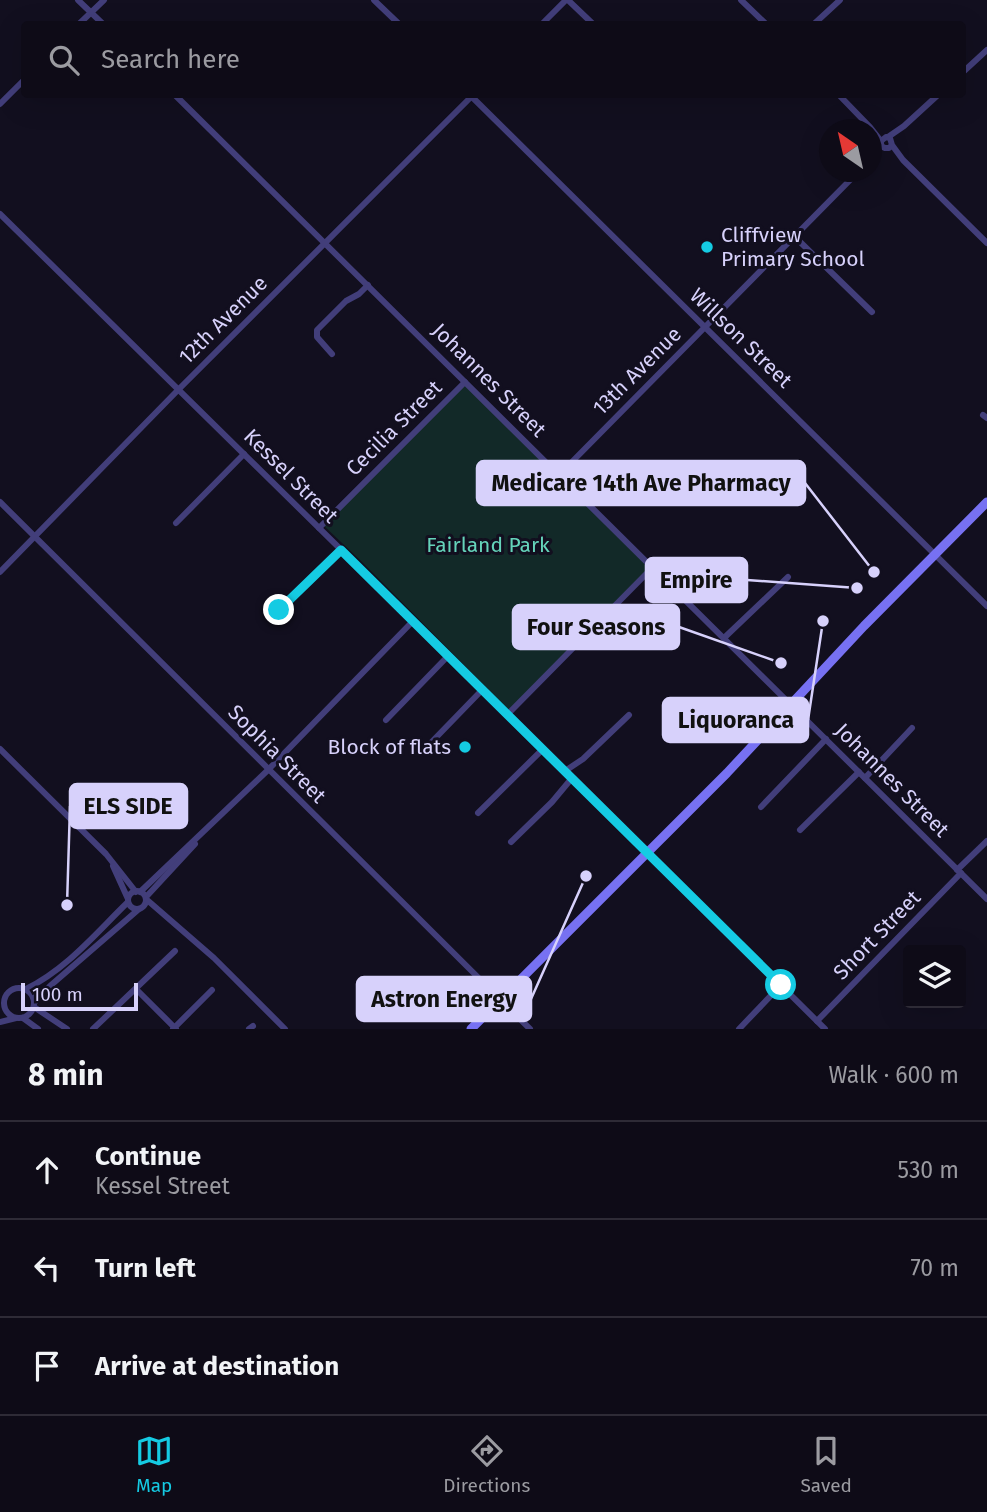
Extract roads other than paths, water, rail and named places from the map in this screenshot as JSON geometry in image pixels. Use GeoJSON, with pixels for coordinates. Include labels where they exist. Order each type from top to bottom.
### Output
{"type":"FeatureCollection","features":[{"type":"Feature","properties":{"kind":"main road"},"geometry":{"type":"LineString","coordinates":[[471,1029],[727,773],[864,626],[987,502]]}},
{"type":"Feature","properties":{"kind":"street"},"geometry":{"type":"LineString","coordinates":[[78,0],[100,21]]}},
{"type":"Feature","properties":{"kind":"street"},"geometry":{"type":"LineString","coordinates":[[82,21],[104,0]]}},
{"type":"Feature","properties":{"kind":"street"},"geometry":{"type":"LineString","coordinates":[[374,0],[395,21]]}},
{"type":"Feature","properties":{"kind":"street"},"geometry":{"type":"LineString","coordinates":[[554,0],[560,6]]}},
{"type":"Feature","properties":{"kind":"street"},"geometry":{"type":"LineString","coordinates":[[545,21],[567,0],[590,21]]}},
{"type":"Feature","properties":{"kind":"street"},"geometry":{"type":"LineString","coordinates":[[741,0],[763,21]]}},
{"type":"Feature","properties":{"kind":"street"},"geometry":{"type":"LineString","coordinates":[[817,21],[840,0]]}},
{"type":"Feature","properties":{"kind":"street"},"geometry":{"type":"LineString","coordinates":[[966,69],[987,50]]}},
{"type":"Feature","properties":{"kind":"street"},"geometry":{"type":"LineString","coordinates":[[0,104],[21,83]]}},
{"type":"Feature","properties":{"kind":"street","name":"Johannes Street"},"geometry":{"type":"LineString","coordinates":[[178,98],[987,899]]}},
{"type":"Feature","properties":{"kind":"street","name":"12th Avenue"},"geometry":{"type":"LineString","coordinates":[[0,572],[468,98]]}},
{"type":"Feature","properties":{"kind":"street","name":"Willson Street"},"geometry":{"type":"LineString","coordinates":[[474,98],[987,607]]}},
{"type":"Feature","properties":{"kind":"street"},"geometry":{"type":"LineString","coordinates":[[842,98],[987,243]]}},
{"type":"Feature","properties":{"kind":"street"},"geometry":{"type":"LineString","coordinates":[[882,147],[935,98]]}},
{"type":"Feature","properties":{"kind":"street","name":"13th Avenue"},"geometry":{"type":"LineString","coordinates":[[559,475],[848,182]]}},
{"type":"Feature","properties":{"kind":"street","name":"Kessel Street"},"geometry":{"type":"LineString","coordinates":[[0,214],[825,1029]]}},
{"type":"Feature","properties":{"kind":"street"},"geometry":{"type":"LineString","coordinates":[[794,236],[872,312]]}},
{"type":"Feature","properties":{"kind":"street"},"geometry":{"type":"LineString","coordinates":[[332,354],[317,337],[317,330],[368,285]]}},
{"type":"Feature","properties":{"kind":"street","name":"Cecilia Street"},"geometry":{"type":"LineString","coordinates":[[319,527],[465,382]]}},
{"type":"Feature","properties":{"kind":"street"},"geometry":{"type":"LineString","coordinates":[[176,523],[244,454]]}},
{"type":"Feature","properties":{"kind":"street","name":"Sophia Street"},"geometry":{"type":"LineString","coordinates":[[0,502],[530,1029]]}},
{"type":"Feature","properties":{"kind":"street"},"geometry":{"type":"LineString","coordinates":[[279,610],[341,550]]}},
{"type":"Feature","properties":{"kind":"street"},"geometry":{"type":"LineString","coordinates":[[508,714],[653,567]]}},
{"type":"Feature","properties":{"kind":"street"},"geometry":{"type":"LineString","coordinates":[[724,638],[788,577]]}},
{"type":"Feature","properties":{"kind":"street"},"geometry":{"type":"LineString","coordinates":[[142,895],[413,621]]}},
{"type":"Feature","properties":{"kind":"street"},"geometry":{"type":"LineString","coordinates":[[386,720],[448,656]]}},
{"type":"Feature","properties":{"kind":"street"},"geometry":{"type":"LineString","coordinates":[[421,753],[483,689]]}},
{"type":"Feature","properties":{"kind":"street"},"geometry":{"type":"LineString","coordinates":[[565,771],[592,751],[629,715]]}},
{"type":"Feature","properties":{"kind":"street"},"geometry":{"type":"LineString","coordinates":[[865,778],[912,728]]}},
{"type":"Feature","properties":{"kind":"street"},"geometry":{"type":"LineString","coordinates":[[761,807],[826,739]]}},
{"type":"Feature","properties":{"kind":"street"},"geometry":{"type":"LineString","coordinates":[[0,748],[106,854],[142,895],[214,958],[285,1029]]}},
{"type":"Feature","properties":{"kind":"street"},"geometry":{"type":"LineString","coordinates":[[478,813],[543,749]]}},
{"type":"Feature","properties":{"kind":"street"},"geometry":{"type":"LineString","coordinates":[[800,830],[859,772]]}},
{"type":"Feature","properties":{"kind":"street"},"geometry":{"type":"LineString","coordinates":[[511,842],[572,778]]}},
{"type":"Feature","properties":{"kind":"street","name":"Short Street"},"geometry":{"type":"LineString","coordinates":[[817,1021],[987,841]]}},
{"type":"Feature","properties":{"kind":"street"},"geometry":{"type":"LineString","coordinates":[[106,854],[131,907],[151,909],[169,917]]}},
{"type":"Feature","properties":{"kind":"street"},"geometry":{"type":"LineString","coordinates":[[38,1029],[2,1011],[9,991],[26,989],[45,980],[83,948],[132,894],[142,895]]}},
{"type":"Feature","properties":{"kind":"street"},"geometry":{"type":"LineString","coordinates":[[0,1022],[29,1015],[34,1004],[50,986],[145,905],[142,895]]}},
{"type":"Feature","properties":{"kind":"street"},"geometry":{"type":"LineString","coordinates":[[93,1029],[175,951]]}},
{"type":"Feature","properties":{"kind":"street"},"geometry":{"type":"LineString","coordinates":[[739,1029],[781,985]]}},
{"type":"Feature","properties":{"kind":"street"},"geometry":{"type":"LineString","coordinates":[[26,989],[32,995],[34,1004],[67,1029]]}},
{"type":"Feature","properties":{"kind":"street"},"geometry":{"type":"LineString","coordinates":[[135,989],[175,1029],[212,990]]}},
{"type":"Feature","properties":{"kind":"place","name":"Cliffview Primary School"},"geometry":{"type":"Point","coordinates":[707,247]}},
{"type":"Feature","properties":{"kind":"place","name":"Medicare 14th Ave Pharmacy"},"geometry":{"type":"Point","coordinates":[874,572]}},
{"type":"Feature","properties":{"kind":"place","name":"Empire"},"geometry":{"type":"Point","coordinates":[857,588]}},
{"type":"Feature","properties":{"kind":"place","name":"Liquoranca"},"geometry":{"type":"Point","coordinates":[823,621]}},
{"type":"Feature","properties":{"kind":"place","name":"Four Seasons"},"geometry":{"type":"Point","coordinates":[781,663]}},
{"type":"Feature","properties":{"kind":"place","name":"Block of flats"},"geometry":{"type":"Point","coordinates":[465,747]}},
{"type":"Feature","properties":{"kind":"place","name":"Astron Energy"},"geometry":{"type":"Point","coordinates":[586,876]}},
{"type":"Feature","properties":{"kind":"place","name":"ELS SIDE"},"geometry":{"type":"Point","coordinates":[67,905]}},
{"type":"Feature","properties":{"kind":"park label","name":"Fairland Park"},"geometry":{"type":"Point","coordinates":[488,545]}}]}
